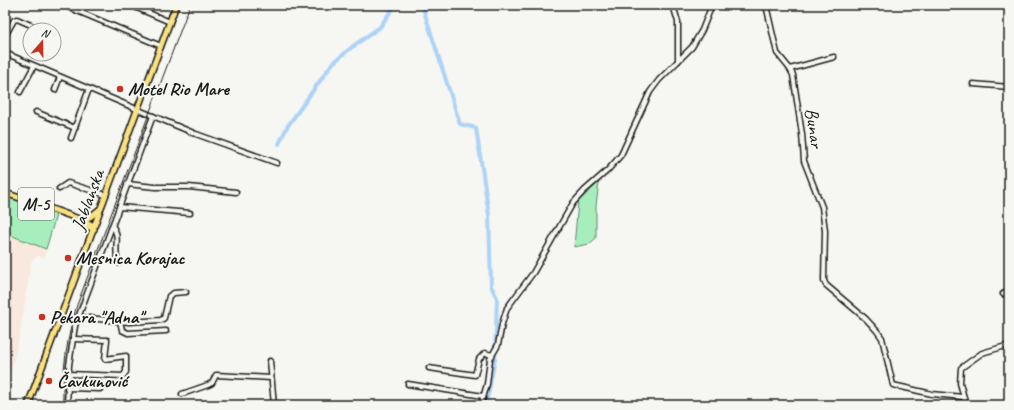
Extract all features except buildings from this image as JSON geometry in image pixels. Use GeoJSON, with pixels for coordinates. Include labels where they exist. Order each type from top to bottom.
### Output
{"type":"FeatureCollection","features":[{"type":"Feature","properties":{"kind":"main road","name":"Jablanska"},"geometry":{"type":"LineString","coordinates":[[28,405],[176,5]]}},
{"type":"Feature","properties":{"kind":"main road","name":"M-5"},"geometry":{"type":"LineString","coordinates":[[5,193],[94,228]]}},
{"type":"Feature","properties":{"kind":"main road"},"geometry":{"type":"LineString","coordinates":[[83,220],[90,217],[101,208]]}},
{"type":"Feature","properties":{"kind":"main road","name":"M-5"},"geometry":{"type":"LineString","coordinates":[[66,216],[83,220],[94,228]]}},
{"type":"Feature","properties":{"kind":"street"},"geometry":{"type":"LineString","coordinates":[[63,5],[161,46]]}},
{"type":"Feature","properties":{"kind":"street"},"geometry":{"type":"LineString","coordinates":[[130,5],[170,22]]}},
{"type":"Feature","properties":{"kind":"street"},"geometry":{"type":"LineString","coordinates":[[673,5],[678,22],[678,61]]}},
{"type":"Feature","properties":{"kind":"street"},"geometry":{"type":"LineString","coordinates":[[481,405],[492,354],[496,348],[507,308],[533,273],[567,212],[578,197],[608,170],[620,155],[650,92],[659,80],[697,39],[712,5]]}},
{"type":"Feature","properties":{"kind":"street","name":"Bunar"},"geometry":{"type":"LineString","coordinates":[[766,5],[777,53],[790,69],[802,134],[804,162],[822,207],[825,231],[826,258],[824,281],[826,286],[866,319],[882,338],[893,385],[932,394],[963,397]]}},
{"type":"Feature","properties":{"kind":"street"},"geometry":{"type":"LineString","coordinates":[[5,36],[14,20],[17,19],[24,22]]}},
{"type":"Feature","properties":{"kind":"street"},"geometry":{"type":"LineString","coordinates":[[5,53],[138,108],[196,134],[277,163]]}},
{"type":"Feature","properties":{"kind":"street"},"geometry":{"type":"LineString","coordinates":[[790,69],[834,57]]}},
{"type":"Feature","properties":{"kind":"street"},"geometry":{"type":"LineString","coordinates":[[20,92],[34,66]]}},
{"type":"Feature","properties":{"kind":"street"},"geometry":{"type":"LineString","coordinates":[[55,90],[60,77]]}},
{"type":"Feature","properties":{"kind":"street"},"geometry":{"type":"LineString","coordinates":[[972,84],[1009,87]]}},
{"type":"Feature","properties":{"kind":"street"},"geometry":{"type":"LineString","coordinates":[[71,138],[89,89]]}},
{"type":"Feature","properties":{"kind":"street"},"geometry":{"type":"LineString","coordinates":[[36,112],[75,128]]}},
{"type":"Feature","properties":{"kind":"street"},"geometry":{"type":"LineString","coordinates":[[67,405],[68,374],[72,339],[78,317],[153,116]]}},
{"type":"Feature","properties":{"kind":"street"},"geometry":{"type":"LineString","coordinates":[[59,189],[68,182],[106,195]]}},
{"type":"Feature","properties":{"kind":"street"},"geometry":{"type":"LineString","coordinates":[[127,184],[155,187],[189,187],[236,192]]}},
{"type":"Feature","properties":{"kind":"street"},"geometry":{"type":"LineString","coordinates":[[119,207],[190,213]]}},
{"type":"Feature","properties":{"kind":"street"},"geometry":{"type":"LineString","coordinates":[[112,226],[116,232],[117,259],[119,263]]}},
{"type":"Feature","properties":{"kind":"street"},"geometry":{"type":"LineString","coordinates":[[1003,294],[1009,291]]}},
{"type":"Feature","properties":{"kind":"street"},"geometry":{"type":"LineString","coordinates":[[78,317],[120,321],[163,319],[169,296],[174,293],[186,292]]}},
{"type":"Feature","properties":{"kind":"street"},"geometry":{"type":"LineString","coordinates":[[120,321],[122,330],[128,333],[166,331]]}},
{"type":"Feature","properties":{"kind":"street"},"geometry":{"type":"LineString","coordinates":[[68,374],[123,376],[126,372],[126,356],[105,359],[106,340],[72,339]]}},
{"type":"Feature","properties":{"kind":"street"},"geometry":{"type":"LineString","coordinates":[[966,405],[959,376],[961,368],[982,354],[1009,345]]}},
{"type":"Feature","properties":{"kind":"street"},"geometry":{"type":"LineString","coordinates":[[429,368],[475,375],[481,356],[485,353],[492,354]]}},
{"type":"Feature","properties":{"kind":"street"},"geometry":{"type":"LineString","coordinates":[[270,361],[270,378],[274,405]]}},
{"type":"Feature","properties":{"kind":"street"},"geometry":{"type":"LineString","coordinates":[[182,394],[208,385],[216,375],[270,378]]}},
{"type":"Feature","properties":{"kind":"street"},"geometry":{"type":"LineString","coordinates":[[408,384],[484,396]]}},
{"type":"Feature","properties":{"kind":"street"},"geometry":{"type":"LineString","coordinates":[[67,388],[100,389]]}},
{"type":"Feature","properties":{"kind":"shaded area"},"geometry":{"type":"Polygon","coordinates":[[[5,233],[46,249],[44,258],[38,256],[31,261],[20,332],[13,363],[5,383],[5,233]]]}},
{"type":"Feature","properties":{"kind":"green space"},"geometry":{"type":"Polygon","coordinates":[[[599,182],[596,206],[596,238],[589,244],[574,247],[578,202],[599,182]]]}},
{"type":"Feature","properties":{"kind":"green space"},"geometry":{"type":"Polygon","coordinates":[[[5,193],[57,212],[46,249],[5,233],[5,193]]]}},
{"type":"Feature","properties":{"kind":"waterway"},"geometry":{"type":"LineString","coordinates":[[279,144],[287,127],[332,64],[352,47],[380,27],[395,5]]}},
{"type":"Feature","properties":{"kind":"waterway"},"geometry":{"type":"LineString","coordinates":[[422,5],[460,124],[476,128],[489,215],[491,286],[497,298],[495,359],[486,405]]}},
{"type":"Feature","properties":{"kind":"railway"},"geometry":{"type":"LineString","coordinates":[[63,405],[63,380],[66,354],[70,329],[77,305],[190,5]]}},
{"type":"Feature","properties":{"kind":"place","name":"Motel Rio Mare"},"geometry":{"type":"Point","coordinates":[120,89]}},
{"type":"Feature","properties":{"kind":"place","name":"Mesnica Korajac"},"geometry":{"type":"Point","coordinates":[68,258]}},
{"type":"Feature","properties":{"kind":"place","name":"Pekara \"Adna\""},"geometry":{"type":"Point","coordinates":[42,317]}},
{"type":"Feature","properties":{"kind":"place","name":"Čavkunović"},"geometry":{"type":"Point","coordinates":[49,381]}}]}
